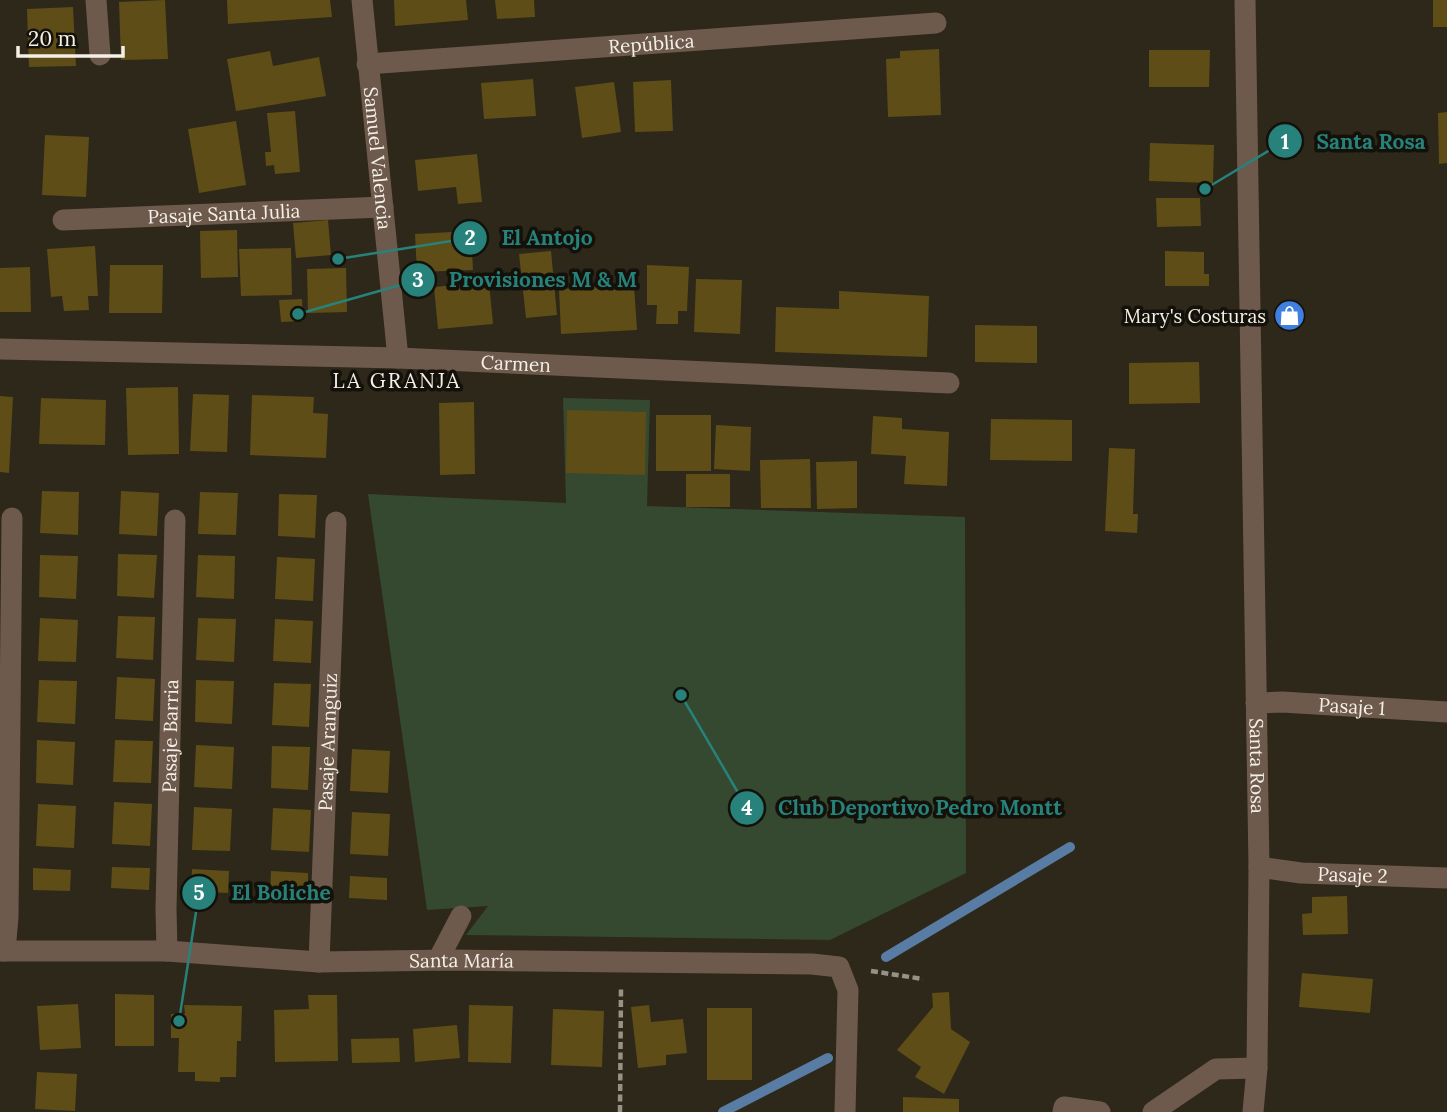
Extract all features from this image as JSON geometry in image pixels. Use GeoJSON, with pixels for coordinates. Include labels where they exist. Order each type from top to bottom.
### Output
{"type":"FeatureCollection","features":[{"type":"Feature","properties":{"kind":"street"},"geometry":{"type":"LineString","coordinates":[[96,0],[100,55]]}},
{"type":"Feature","properties":{"kind":"street","name":"Samuel Valencia"},"geometry":{"type":"LineString","coordinates":[[362,0],[398,358]]}},
{"type":"Feature","properties":{"kind":"street","name":"Santa Rosa"},"geometry":{"type":"LineString","coordinates":[[1245,0],[1259,867],[1257,1068],[1253,1112]]}},
{"type":"Feature","properties":{"kind":"street","name":"República"},"geometry":{"type":"LineString","coordinates":[[367,64],[936,23]]}},
{"type":"Feature","properties":{"kind":"street","name":"Pasaje Santa Julia"},"geometry":{"type":"LineString","coordinates":[[63,220],[383,206]]}},
{"type":"Feature","properties":{"kind":"street","name":"Carmen"},"geometry":{"type":"LineString","coordinates":[[0,349],[398,358],[949,383]]}},
{"type":"Feature","properties":{"kind":"street"},"geometry":{"type":"LineString","coordinates":[[3,951],[8,917],[12,518]]}},
{"type":"Feature","properties":{"kind":"street","name":"Pasaje Barria"},"geometry":{"type":"LineString","coordinates":[[167,951],[175,520]]}},
{"type":"Feature","properties":{"kind":"street","name":"Pasaje Aranguiz"},"geometry":{"type":"LineString","coordinates":[[319,961],[336,522]]}},
{"type":"Feature","properties":{"kind":"street","name":"Pasaje 1"},"geometry":{"type":"LineString","coordinates":[[1256,703],[1282,702],[1447,712]]}},
{"type":"Feature","properties":{"kind":"street","name":"Pasaje 2"},"geometry":{"type":"LineString","coordinates":[[1259,867],[1301,873],[1447,878]]}},
{"type":"Feature","properties":{"kind":"street"},"geometry":{"type":"LineString","coordinates":[[438,960],[461,916]]}},
{"type":"Feature","properties":{"kind":"street","name":"Santa María"},"geometry":{"type":"LineString","coordinates":[[3,951],[167,951],[319,961],[812,964],[839,967]]}},
{"type":"Feature","properties":{"kind":"street"},"geometry":{"type":"LineString","coordinates":[[839,967],[848,990],[845,1112]]}},
{"type":"Feature","properties":{"kind":"street"},"geometry":{"type":"LineString","coordinates":[[1153,1112],[1216,1069],[1257,1068]]}},
{"type":"Feature","properties":{"kind":"street"},"geometry":{"type":"LineString","coordinates":[[1063,1112],[1064,1107],[1100,1112]]}},
{"type":"Feature","properties":{"kind":"path"},"geometry":{"type":"LineString","coordinates":[[620,1112],[621,963]]}},
{"type":"Feature","properties":{"kind":"path"},"geometry":{"type":"LineString","coordinates":[[839,967],[923,979]]}},
{"type":"Feature","properties":{"kind":"green space"},"geometry":{"type":"Polygon","coordinates":[[[563,398],[650,400],[647,506],[965,517],[966,873],[830,940],[466,935],[488,906],[427,910],[368,494],[566,503],[563,398]]]}},
{"type":"Feature","properties":{"kind":"building"},"geometry":{"type":"Polygon","coordinates":[[[165,0],[168,59],[121,60],[119,2],[165,0]]]}},
{"type":"Feature","properties":{"kind":"building"},"geometry":{"type":"Polygon","coordinates":[[[227,0],[330,0],[332,17],[228,24],[227,0]]]}},
{"type":"Feature","properties":{"kind":"building"},"geometry":{"type":"Polygon","coordinates":[[[394,0],[466,0],[468,20],[395,26],[394,0]]]}},
{"type":"Feature","properties":{"kind":"building"},"geometry":{"type":"Polygon","coordinates":[[[495,0],[534,0],[535,17],[497,19],[495,0]]]}},
{"type":"Feature","properties":{"kind":"building"},"geometry":{"type":"Polygon","coordinates":[[[1433,0],[1447,0],[1447,27],[1433,27],[1433,0]]]}},
{"type":"Feature","properties":{"kind":"building"},"geometry":{"type":"Polygon","coordinates":[[[73,7],[76,66],[29,67],[27,9],[73,7]]]}},
{"type":"Feature","properties":{"kind":"building"},"geometry":{"type":"Polygon","coordinates":[[[939,49],[941,115],[888,117],[886,59],[900,58],[900,51],[939,49]]]}},
{"type":"Feature","properties":{"kind":"building"},"geometry":{"type":"Polygon","coordinates":[[[1149,50],[1210,50],[1209,87],[1149,87],[1149,50]]]}},
{"type":"Feature","properties":{"kind":"building"},"geometry":{"type":"Polygon","coordinates":[[[270,51],[273,66],[319,57],[326,96],[236,111],[227,59],[270,51]]]}},
{"type":"Feature","properties":{"kind":"building"},"geometry":{"type":"Polygon","coordinates":[[[533,79],[536,116],[484,119],[481,83],[533,79]]]}},
{"type":"Feature","properties":{"kind":"building"},"geometry":{"type":"Polygon","coordinates":[[[671,80],[673,131],[635,132],[633,82],[671,80]]]}},
{"type":"Feature","properties":{"kind":"building"},"geometry":{"type":"Polygon","coordinates":[[[614,82],[621,132],[582,138],[575,87],[614,82]]]}},
{"type":"Feature","properties":{"kind":"building"},"geometry":{"type":"Polygon","coordinates":[[[295,111],[300,172],[275,174],[274,165],[266,166],[265,152],[271,152],[267,113],[295,111]]]}},
{"type":"Feature","properties":{"kind":"building"},"geometry":{"type":"Polygon","coordinates":[[[1447,112],[1447,163],[1439,164],[1438,113],[1447,112]]]}},
{"type":"Feature","properties":{"kind":"building"},"geometry":{"type":"Polygon","coordinates":[[[236,121],[246,185],[199,193],[188,129],[236,121]]]}},
{"type":"Feature","properties":{"kind":"building"},"geometry":{"type":"Polygon","coordinates":[[[45,135],[89,137],[86,197],[42,195],[45,135]]]}},
{"type":"Feature","properties":{"kind":"building"},"geometry":{"type":"Polygon","coordinates":[[[1150,143],[1214,145],[1213,183],[1149,181],[1150,143]]]}},
{"type":"Feature","properties":{"kind":"building"},"geometry":{"type":"Polygon","coordinates":[[[477,154],[482,202],[458,204],[456,187],[418,191],[415,160],[477,154]]]}},
{"type":"Feature","properties":{"kind":"building"},"geometry":{"type":"Polygon","coordinates":[[[1156,198],[1200,198],[1201,226],[1157,227],[1156,198]]]}},
{"type":"Feature","properties":{"kind":"building"},"geometry":{"type":"Polygon","coordinates":[[[328,220],[331,255],[296,258],[293,223],[328,220]]]}},
{"type":"Feature","properties":{"kind":"building"},"geometry":{"type":"Polygon","coordinates":[[[237,230],[238,277],[201,278],[200,231],[237,230]]]}},
{"type":"Feature","properties":{"kind":"building"},"geometry":{"type":"Polygon","coordinates":[[[471,231],[473,270],[417,272],[415,234],[471,231]]]}},
{"type":"Feature","properties":{"kind":"building"},"geometry":{"type":"Polygon","coordinates":[[[95,246],[98,296],[88,296],[89,310],[64,311],[62,296],[51,297],[47,249],[95,246]]]}},
{"type":"Feature","properties":{"kind":"building"},"geometry":{"type":"Polygon","coordinates":[[[291,248],[292,295],[241,296],[239,249],[291,248]]]}},
{"type":"Feature","properties":{"kind":"building"},"geometry":{"type":"Polygon","coordinates":[[[551,251],[557,315],[526,318],[519,254],[551,251]]]}},
{"type":"Feature","properties":{"kind":"building"},"geometry":{"type":"Polygon","coordinates":[[[1165,251],[1204,252],[1204,274],[1209,274],[1209,286],[1165,286],[1165,251]]]}},
{"type":"Feature","properties":{"kind":"building"},"geometry":{"type":"Polygon","coordinates":[[[110,265],[163,265],[162,313],[109,313],[110,265]]]}},
{"type":"Feature","properties":{"kind":"building"},"geometry":{"type":"Polygon","coordinates":[[[647,265],[689,267],[687,311],[678,311],[678,324],[656,324],[657,305],[647,305],[647,265]]]}},
{"type":"Feature","properties":{"kind":"building"},"geometry":{"type":"Polygon","coordinates":[[[30,267],[31,312],[0,312],[0,268],[30,267]]]}},
{"type":"Feature","properties":{"kind":"building"},"geometry":{"type":"Polygon","coordinates":[[[346,268],[347,312],[308,313],[307,269],[346,268]]]}},
{"type":"Feature","properties":{"kind":"building"},"geometry":{"type":"Polygon","coordinates":[[[696,279],[742,280],[740,334],[694,332],[696,279]]]}},
{"type":"Feature","properties":{"kind":"building"},"geometry":{"type":"Polygon","coordinates":[[[489,282],[493,324],[438,329],[434,287],[489,282]]]}},
{"type":"Feature","properties":{"kind":"building"},"geometry":{"type":"Polygon","coordinates":[[[634,285],[637,330],[561,334],[559,289],[634,285]]]}},
{"type":"Feature","properties":{"kind":"building"},"geometry":{"type":"Polygon","coordinates":[[[839,291],[929,296],[927,357],[775,352],[776,307],[839,309],[839,291]]]}},
{"type":"Feature","properties":{"kind":"building"},"geometry":{"type":"Polygon","coordinates":[[[302,299],[303,321],[281,322],[279,300],[302,299]]]}},
{"type":"Feature","properties":{"kind":"building"},"geometry":{"type":"Polygon","coordinates":[[[975,325],[1037,326],[1037,363],[975,362],[975,325]]]}},
{"type":"Feature","properties":{"kind":"building"},"geometry":{"type":"Polygon","coordinates":[[[1199,362],[1200,403],[1129,404],[1129,363],[1199,362]]]}},
{"type":"Feature","properties":{"kind":"building"},"geometry":{"type":"Polygon","coordinates":[[[178,387],[179,454],[128,455],[126,388],[178,387]]]}},
{"type":"Feature","properties":{"kind":"building"},"geometry":{"type":"Polygon","coordinates":[[[193,394],[229,395],[227,452],[190,451],[193,394]]]}},
{"type":"Feature","properties":{"kind":"building"},"geometry":{"type":"Polygon","coordinates":[[[252,395],[314,397],[313,413],[328,414],[326,458],[250,455],[252,395]]]}},
{"type":"Feature","properties":{"kind":"building"},"geometry":{"type":"Polygon","coordinates":[[[0,396],[13,397],[9,473],[0,472],[0,396]]]}},
{"type":"Feature","properties":{"kind":"building"},"geometry":{"type":"Polygon","coordinates":[[[41,398],[106,400],[105,445],[39,444],[41,398]]]}},
{"type":"Feature","properties":{"kind":"building"},"geometry":{"type":"Polygon","coordinates":[[[474,402],[475,474],[440,475],[439,403],[474,402]]]}},
{"type":"Feature","properties":{"kind":"building"},"geometry":{"type":"Polygon","coordinates":[[[567,410],[646,412],[645,475],[566,473],[567,410]]]}},
{"type":"Feature","properties":{"kind":"building"},"geometry":{"type":"Polygon","coordinates":[[[656,415],[711,415],[711,471],[656,471],[656,415]]]}},
{"type":"Feature","properties":{"kind":"building"},"geometry":{"type":"Polygon","coordinates":[[[873,416],[902,418],[902,429],[949,432],[947,486],[904,484],[906,456],[871,454],[873,416]]]}},
{"type":"Feature","properties":{"kind":"building"},"geometry":{"type":"Polygon","coordinates":[[[991,419],[1072,420],[1072,461],[990,460],[991,419]]]}},
{"type":"Feature","properties":{"kind":"building"},"geometry":{"type":"Polygon","coordinates":[[[716,425],[751,427],[750,471],[714,469],[716,425]]]}},
{"type":"Feature","properties":{"kind":"building"},"geometry":{"type":"Polygon","coordinates":[[[1109,448],[1135,449],[1133,514],[1138,514],[1137,533],[1105,531],[1109,448]]]}},
{"type":"Feature","properties":{"kind":"building"},"geometry":{"type":"Polygon","coordinates":[[[810,459],[811,508],[761,508],[760,460],[810,459]]]}},
{"type":"Feature","properties":{"kind":"building"},"geometry":{"type":"Polygon","coordinates":[[[857,461],[857,508],[817,509],[816,462],[857,461]]]}},
{"type":"Feature","properties":{"kind":"building"},"geometry":{"type":"Polygon","coordinates":[[[686,474],[730,474],[730,507],[686,507],[686,474]]]}},
{"type":"Feature","properties":{"kind":"building"},"geometry":{"type":"Polygon","coordinates":[[[42,491],[79,492],[78,535],[40,533],[42,491]]]}},
{"type":"Feature","properties":{"kind":"building"},"geometry":{"type":"Polygon","coordinates":[[[121,491],[159,493],[157,536],[119,534],[121,491]]]}},
{"type":"Feature","properties":{"kind":"building"},"geometry":{"type":"Polygon","coordinates":[[[200,492],[238,493],[236,535],[198,534],[200,492]]]}},
{"type":"Feature","properties":{"kind":"building"},"geometry":{"type":"Polygon","coordinates":[[[279,494],[317,495],[315,538],[278,536],[279,494]]]}},
{"type":"Feature","properties":{"kind":"building"},"geometry":{"type":"Polygon","coordinates":[[[118,554],[157,555],[154,598],[117,596],[118,554]]]}},
{"type":"Feature","properties":{"kind":"building"},"geometry":{"type":"Polygon","coordinates":[[[40,555],[78,556],[76,599],[39,597],[40,555]]]}},
{"type":"Feature","properties":{"kind":"building"},"geometry":{"type":"Polygon","coordinates":[[[198,555],[235,556],[234,599],[196,597],[198,555]]]}},
{"type":"Feature","properties":{"kind":"building"},"geometry":{"type":"Polygon","coordinates":[[[277,557],[315,559],[313,601],[275,599],[277,557]]]}},
{"type":"Feature","properties":{"kind":"building"},"geometry":{"type":"Polygon","coordinates":[[[118,616],[155,617],[153,660],[116,658],[118,616]]]}},
{"type":"Feature","properties":{"kind":"building"},"geometry":{"type":"Polygon","coordinates":[[[40,618],[78,620],[76,662],[38,661],[40,618]]]}},
{"type":"Feature","properties":{"kind":"building"},"geometry":{"type":"Polygon","coordinates":[[[198,618],[236,619],[234,662],[196,660],[198,618]]]}},
{"type":"Feature","properties":{"kind":"building"},"geometry":{"type":"Polygon","coordinates":[[[275,619],[313,621],[311,663],[273,661],[275,619]]]}},
{"type":"Feature","properties":{"kind":"building"},"geometry":{"type":"Polygon","coordinates":[[[117,677],[155,679],[153,721],[115,719],[117,677]]]}},
{"type":"Feature","properties":{"kind":"building"},"geometry":{"type":"Polygon","coordinates":[[[39,680],[77,681],[75,724],[37,722],[39,680]]]}},
{"type":"Feature","properties":{"kind":"building"},"geometry":{"type":"Polygon","coordinates":[[[196,680],[234,681],[232,724],[195,722],[196,680]]]}},
{"type":"Feature","properties":{"kind":"building"},"geometry":{"type":"Polygon","coordinates":[[[274,683],[311,684],[309,727],[272,725],[274,683]]]}},
{"type":"Feature","properties":{"kind":"building"},"geometry":{"type":"Polygon","coordinates":[[[37,740],[75,742],[73,785],[36,783],[37,740]]]}},
{"type":"Feature","properties":{"kind":"building"},"geometry":{"type":"Polygon","coordinates":[[[115,740],[153,741],[151,783],[113,782],[115,740]]]}},
{"type":"Feature","properties":{"kind":"building"},"geometry":{"type":"Polygon","coordinates":[[[196,745],[234,747],[232,789],[194,787],[196,745]]]}},
{"type":"Feature","properties":{"kind":"building"},"geometry":{"type":"Polygon","coordinates":[[[272,746],[310,747],[308,790],[271,788],[272,746]]]}},
{"type":"Feature","properties":{"kind":"building"},"geometry":{"type":"Polygon","coordinates":[[[352,749],[390,751],[388,793],[350,791],[352,749]]]}},
{"type":"Feature","properties":{"kind":"building"},"geometry":{"type":"Polygon","coordinates":[[[114,802],[152,804],[150,846],[112,844],[114,802]]]}},
{"type":"Feature","properties":{"kind":"building"},"geometry":{"type":"Polygon","coordinates":[[[38,804],[76,806],[74,848],[36,846],[38,804]]]}},
{"type":"Feature","properties":{"kind":"building"},"geometry":{"type":"Polygon","coordinates":[[[194,807],[232,809],[230,851],[192,850],[194,807]]]}},
{"type":"Feature","properties":{"kind":"building"},"geometry":{"type":"Polygon","coordinates":[[[273,808],[311,810],[309,852],[271,850],[273,808]]]}},
{"type":"Feature","properties":{"kind":"building"},"geometry":{"type":"Polygon","coordinates":[[[352,812],[390,814],[388,856],[350,854],[352,812]]]}},
{"type":"Feature","properties":{"kind":"building"},"geometry":{"type":"Polygon","coordinates":[[[112,867],[150,868],[149,890],[111,888],[112,867]]]}},
{"type":"Feature","properties":{"kind":"building"},"geometry":{"type":"Polygon","coordinates":[[[33,868],[71,870],[70,891],[33,890],[33,868]]]}},
{"type":"Feature","properties":{"kind":"building"},"geometry":{"type":"Polygon","coordinates":[[[192,869],[229,871],[228,893],[191,891],[192,869]]]}},
{"type":"Feature","properties":{"kind":"building"},"geometry":{"type":"Polygon","coordinates":[[[271,871],[308,873],[308,895],[270,893],[271,871]]]}},
{"type":"Feature","properties":{"kind":"building"},"geometry":{"type":"Polygon","coordinates":[[[350,876],[387,878],[387,900],[349,898],[350,876]]]}},
{"type":"Feature","properties":{"kind":"building"},"geometry":{"type":"Polygon","coordinates":[[[1347,896],[1348,934],[1303,935],[1302,914],[1312,913],[1312,897],[1347,896]]]}},
{"type":"Feature","properties":{"kind":"building"},"geometry":{"type":"Polygon","coordinates":[[[1302,973],[1373,979],[1370,1013],[1299,1007],[1302,973]]]}},
{"type":"Feature","properties":{"kind":"building"},"geometry":{"type":"Polygon","coordinates":[[[949,992],[951,1029],[970,1042],[944,1094],[915,1077],[921,1067],[897,1050],[933,1007],[932,993],[949,992]]]}},
{"type":"Feature","properties":{"kind":"building"},"geometry":{"type":"Polygon","coordinates":[[[115,994],[154,995],[154,1046],[115,1046],[115,994]]]}},
{"type":"Feature","properties":{"kind":"building"},"geometry":{"type":"Polygon","coordinates":[[[308,995],[337,995],[338,1061],[275,1062],[274,1010],[309,1009],[308,995]]]}},
{"type":"Feature","properties":{"kind":"building"},"geometry":{"type":"Polygon","coordinates":[[[78,1004],[81,1048],[40,1050],[37,1006],[78,1004]]]}},
{"type":"Feature","properties":{"kind":"building"},"geometry":{"type":"Polygon","coordinates":[[[184,1005],[242,1006],[236,1077],[220,1077],[220,1082],[195,1081],[195,1072],[178,1072],[179,1038],[171,1038],[171,1014],[185,1014],[184,1005]]]}},
{"type":"Feature","properties":{"kind":"building"},"geometry":{"type":"Polygon","coordinates":[[[469,1005],[513,1006],[511,1063],[468,1062],[469,1005]]]}},
{"type":"Feature","properties":{"kind":"building"},"geometry":{"type":"Polygon","coordinates":[[[649,1005],[651,1022],[683,1019],[687,1053],[666,1055],[666,1065],[638,1068],[631,1007],[649,1005]]]}},
{"type":"Feature","properties":{"kind":"building"},"geometry":{"type":"Polygon","coordinates":[[[707,1008],[752,1008],[752,1080],[707,1080],[707,1008]]]}},
{"type":"Feature","properties":{"kind":"building"},"geometry":{"type":"Polygon","coordinates":[[[553,1009],[604,1011],[602,1067],[551,1065],[553,1009]]]}},
{"type":"Feature","properties":{"kind":"building"},"geometry":{"type":"Polygon","coordinates":[[[457,1025],[460,1058],[415,1062],[413,1029],[457,1025]]]}},
{"type":"Feature","properties":{"kind":"building"},"geometry":{"type":"Polygon","coordinates":[[[399,1038],[400,1062],[352,1063],[351,1039],[399,1038]]]}},
{"type":"Feature","properties":{"kind":"building"},"geometry":{"type":"Polygon","coordinates":[[[37,1072],[77,1074],[75,1111],[35,1109],[37,1072]]]}},
{"type":"Feature","properties":{"kind":"building"},"geometry":{"type":"Polygon","coordinates":[[[903,1097],[959,1099],[959,1112],[903,1112],[903,1097]]]}},
{"type":"Feature","properties":{"kind":"waterway"},"geometry":{"type":"LineString","coordinates":[[886,957],[1070,847]]}},
{"type":"Feature","properties":{"kind":"waterway"},"geometry":{"type":"LineString","coordinates":[[723,1112],[828,1058]]}},
{"type":"Feature","properties":{"kind":"place","name":"Santa Rosa"},"geometry":{"type":"Point","coordinates":[1205,189]}},
{"type":"Feature","properties":{"kind":"place","name":"El Antojo"},"geometry":{"type":"Point","coordinates":[338,259]}},
{"type":"Feature","properties":{"kind":"place","name":"Provisiones M & M"},"geometry":{"type":"Point","coordinates":[298,314]}},
{"type":"Feature","properties":{"kind":"place","name":"Mary's Costuras"},"geometry":{"type":"Point","coordinates":[1289,316]}},
{"type":"Feature","properties":{"kind":"place","name":"Club Deportivo Pedro Montt"},"geometry":{"type":"Point","coordinates":[681,695]}},
{"type":"Feature","properties":{"kind":"place","name":"El Boliche"},"geometry":{"type":"Point","coordinates":[179,1021]}},
{"type":"Feature","properties":{"kind":"district","name":"LA GRANJA"},"geometry":{"type":"Point","coordinates":[397,380]}}]}
